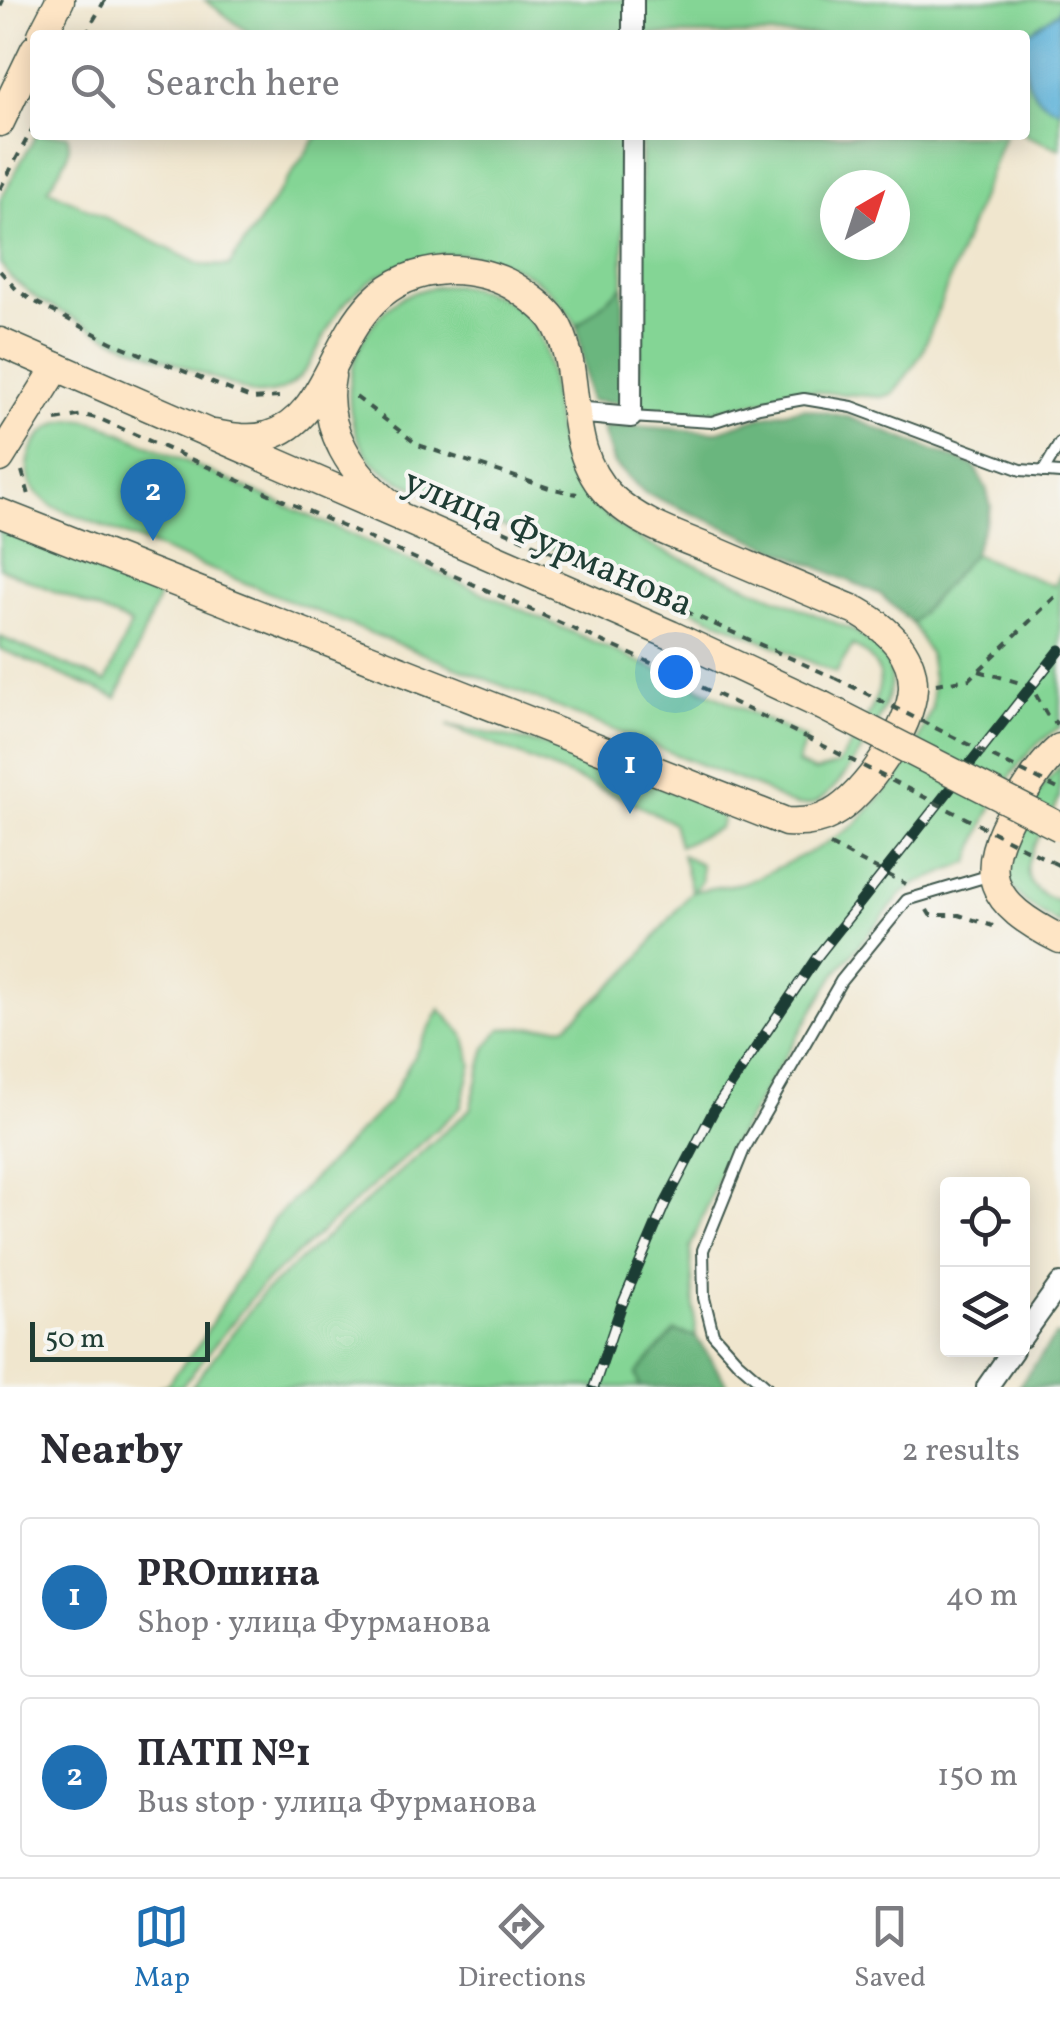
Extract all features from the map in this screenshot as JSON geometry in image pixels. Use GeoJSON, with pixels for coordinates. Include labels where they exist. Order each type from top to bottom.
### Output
{"type":"FeatureCollection","features":[{"type":"Feature","properties":{"kind":"street"},"geometry":{"type":"LineString","coordinates":[[633,0],[633,30]]}},
{"type":"Feature","properties":{"kind":"street"},"geometry":{"type":"LineString","coordinates":[[42,30],[59,2]]}},
{"type":"Feature","properties":{"kind":"street"},"geometry":{"type":"LineString","coordinates":[[0,88],[30,47]]}},
{"type":"Feature","properties":{"kind":"street"},"geometry":{"type":"LineString","coordinates":[[0,122],[30,59]]}},
{"type":"Feature","properties":{"kind":"street"},"geometry":{"type":"LineString","coordinates":[[575,412],[632,416],[632,140]]}},
{"type":"Feature","properties":{"kind":"street"},"geometry":{"type":"LineString","coordinates":[[0,514],[786,822],[805,823],[830,815],[847,803],[898,736],[913,687],[908,664],[895,638],[857,611],[668,532],[634,516],[614,499],[593,475],[582,445],[564,343],[552,319],[508,282],[479,272],[446,270],[415,276],[386,290],[364,312],[305,412],[288,427],[266,436],[241,439],[214,434]]}},
{"type":"Feature","properties":{"kind":"street","name":"улица Фурманова"},"geometry":{"type":"LineString","coordinates":[[0,342],[822,705],[1060,826]]}},
{"type":"Feature","properties":{"kind":"street"},"geometry":{"type":"LineString","coordinates":[[11,462],[57,367]]}},
{"type":"Feature","properties":{"kind":"street"},"geometry":{"type":"LineString","coordinates":[[332,370],[330,418],[341,447],[379,495],[418,524]]}},
{"type":"Feature","properties":{"kind":"street"},"geometry":{"type":"LineString","coordinates":[[1060,748],[1028,786],[1006,823],[993,853],[992,875],[998,892],[1015,911],[1060,940]]}},
{"type":"Feature","properties":{"kind":"street"},"geometry":{"type":"LineString","coordinates":[[1030,1325],[1060,1284]]}},
{"type":"Feature","properties":{"kind":"street"},"geometry":{"type":"LineString","coordinates":[[987,1387],[1008,1357]]}},
{"type":"Feature","properties":{"kind":"lane"},"geometry":{"type":"LineString","coordinates":[[632,416],[712,422],[759,407],[804,399],[852,407],[1021,470],[1060,473]]}},
{"type":"Feature","properties":{"kind":"lane"},"geometry":{"type":"LineString","coordinates":[[1043,472],[1060,442]]}},
{"type":"Feature","properties":{"kind":"lane"},"geometry":{"type":"LineString","coordinates":[[766,1387],[737,1362],[714,1334],[704,1298],[703,1250],[744,1149],[788,1066],[840,982],[907,900],[992,875]]}},
{"type":"Feature","properties":{"kind":"path"},"geometry":{"type":"LineString","coordinates":[[88,30],[105,0]]}},
{"type":"Feature","properties":{"kind":"path"},"geometry":{"type":"LineString","coordinates":[[0,189],[30,133]]}},
{"type":"Feature","properties":{"kind":"path"},"geometry":{"type":"LineString","coordinates":[[0,271],[16,290],[110,342],[253,399],[282,396]]}},
{"type":"Feature","properties":{"kind":"path"},"geometry":{"type":"LineString","coordinates":[[332,370],[376,415],[418,445],[549,488],[614,499]]}},
{"type":"Feature","properties":{"kind":"path"},"geometry":{"type":"LineString","coordinates":[[46,426],[83,414],[100,420],[651,663],[1060,866]]}},
{"type":"Feature","properties":{"kind":"path"},"geometry":{"type":"LineString","coordinates":[[11,462],[27,493],[40,507]]}},
{"type":"Feature","properties":{"kind":"path"},"geometry":{"type":"LineString","coordinates":[[399,485],[651,596]]}},
{"type":"Feature","properties":{"kind":"path"},"geometry":{"type":"LineString","coordinates":[[926,685],[970,680],[1060,592]]}},
{"type":"Feature","properties":{"kind":"path"},"geometry":{"type":"LineString","coordinates":[[669,604],[835,678],[1060,790]]}},
{"type":"Feature","properties":{"kind":"path"},"geometry":{"type":"LineString","coordinates":[[979,672],[1031,686],[1060,727]]}},
{"type":"Feature","properties":{"kind":"path"},"geometry":{"type":"LineString","coordinates":[[917,730],[922,720]]}},
{"type":"Feature","properties":{"kind":"path"},"geometry":{"type":"LineString","coordinates":[[883,786],[893,772]]}},
{"type":"Feature","properties":{"kind":"path"},"geometry":{"type":"LineString","coordinates":[[805,823],[847,856],[910,886],[930,914],[959,915],[1006,932]]}},
{"type":"Feature","properties":{"kind":"green space"},"geometry":{"type":"Polygon","coordinates":[[[205,0],[629,0],[628,30],[245,30],[205,0]]]}},
{"type":"Feature","properties":{"kind":"green space"},"geometry":{"type":"Polygon","coordinates":[[[643,0],[1060,0],[1060,149],[1030,137],[1030,30],[642,30],[643,0]]]}},
{"type":"Feature","properties":{"kind":"green space"},"geometry":{"type":"Polygon","coordinates":[[[33,140],[68,140],[67,157],[48,189],[201,265],[229,266],[315,140],[625,140],[623,286],[577,326],[556,298],[531,276],[502,262],[470,255],[438,255],[407,263],[376,277],[349,299],[312,360],[290,385],[254,394],[111,338],[39,300],[10,277],[0,263],[0,200],[33,140]]]}},
{"type":"Feature","properties":{"kind":"green space"},"geometry":{"type":"Polygon","coordinates":[[[641,140],[1002,140],[922,353],[900,385],[892,394],[882,397],[805,391],[709,413],[639,409],[641,140]]]}},
{"type":"Feature","properties":{"kind":"green space"},"geometry":{"type":"Polygon","coordinates":[[[454,285],[497,296],[524,314],[540,337],[564,457],[580,487],[606,515],[658,549],[853,630],[882,655],[891,676],[884,707],[863,748],[824,797],[805,805],[786,802],[762,789],[52,506],[34,489],[29,459],[44,433],[71,420],[101,424],[806,739],[797,764],[815,772],[837,765],[866,720],[879,683],[875,664],[853,645],[836,673],[397,480],[372,461],[352,421],[349,399],[356,355],[379,317],[395,302],[424,289],[454,285]]]}},
{"type":"Feature","properties":{"kind":"green space"},"geometry":{"type":"Polygon","coordinates":[[[623,286],[625,403],[590,401],[577,326],[623,286]]]}},
{"type":"Feature","properties":{"kind":"green space"},"geometry":{"type":"Polygon","coordinates":[[[804,408],[848,417],[974,466],[986,488],[991,507],[973,554],[912,623],[880,594],[645,493],[614,464],[602,427],[715,432],[804,408]]]}},
{"type":"Feature","properties":{"kind":"green space"},"geometry":{"type":"Polygon","coordinates":[[[0,530],[159,596],[117,698],[0,649],[0,637],[106,682],[131,624],[0,568],[0,530]]]}},
{"type":"Feature","properties":{"kind":"green space"},"geometry":{"type":"Polygon","coordinates":[[[973,554],[1054,586],[1060,573],[1060,727],[1029,753],[1004,787],[970,862],[916,884],[902,894],[835,974],[732,1145],[690,1248],[696,1337],[675,1331],[636,1374],[640,1387],[191,1387],[263,1293],[470,1109],[486,1047],[501,1029],[566,1026],[630,969],[692,891],[682,855],[701,864],[702,880],[694,891],[748,882],[854,826],[910,760],[932,707],[929,653],[912,623],[973,554]]]}},
{"type":"Feature","properties":{"kind":"green space"},"geometry":{"type":"Polygon","coordinates":[[[447,725],[556,747],[711,806],[723,819],[719,828],[679,846],[673,823],[447,725]]]}},
{"type":"Feature","properties":{"kind":"green space"},"geometry":{"type":"Polygon","coordinates":[[[1060,766],[1059,798],[1030,855],[1027,869],[1030,881],[1040,893],[1060,902],[1060,925],[1020,897],[1007,872],[1021,822],[1060,766]]]}},
{"type":"Feature","properties":{"kind":"green space"},"geometry":{"type":"Polygon","coordinates":[[[440,1009],[464,1035],[472,1064],[461,1107],[262,1285],[181,1387],[158,1387],[166,1385],[198,1346],[273,1220],[389,1101],[440,1009]]]}},
{"type":"Feature","properties":{"kind":"green space"},"geometry":{"type":"Polygon","coordinates":[[[675,1331],[696,1337],[729,1387],[640,1387],[636,1374],[675,1331]]]}},
{"type":"Feature","properties":{"kind":"green space"},"geometry":{"type":"Polygon","coordinates":[[[1056,1335],[1060,1337],[1060,1387],[1018,1387],[1056,1335]]]}},
{"type":"Feature","properties":{"kind":"water"},"geometry":{"type":"Polygon","coordinates":[[[1060,6],[1060,110],[1038,98],[1030,86],[1030,32],[1058,12],[1060,6]]]}},
{"type":"Feature","properties":{"kind":"railway"},"geometry":{"type":"LineString","coordinates":[[594,1387],[621,1307],[665,1204],[714,1110],[817,957],[1060,650]]}},
{"type":"Feature","properties":{"kind":"place","name":"ПАТП №1"},"geometry":{"type":"Point","coordinates":[153,541]}},
{"type":"Feature","properties":{"kind":"place","name":"PROшина"},"geometry":{"type":"Point","coordinates":[630,814]}}]}
